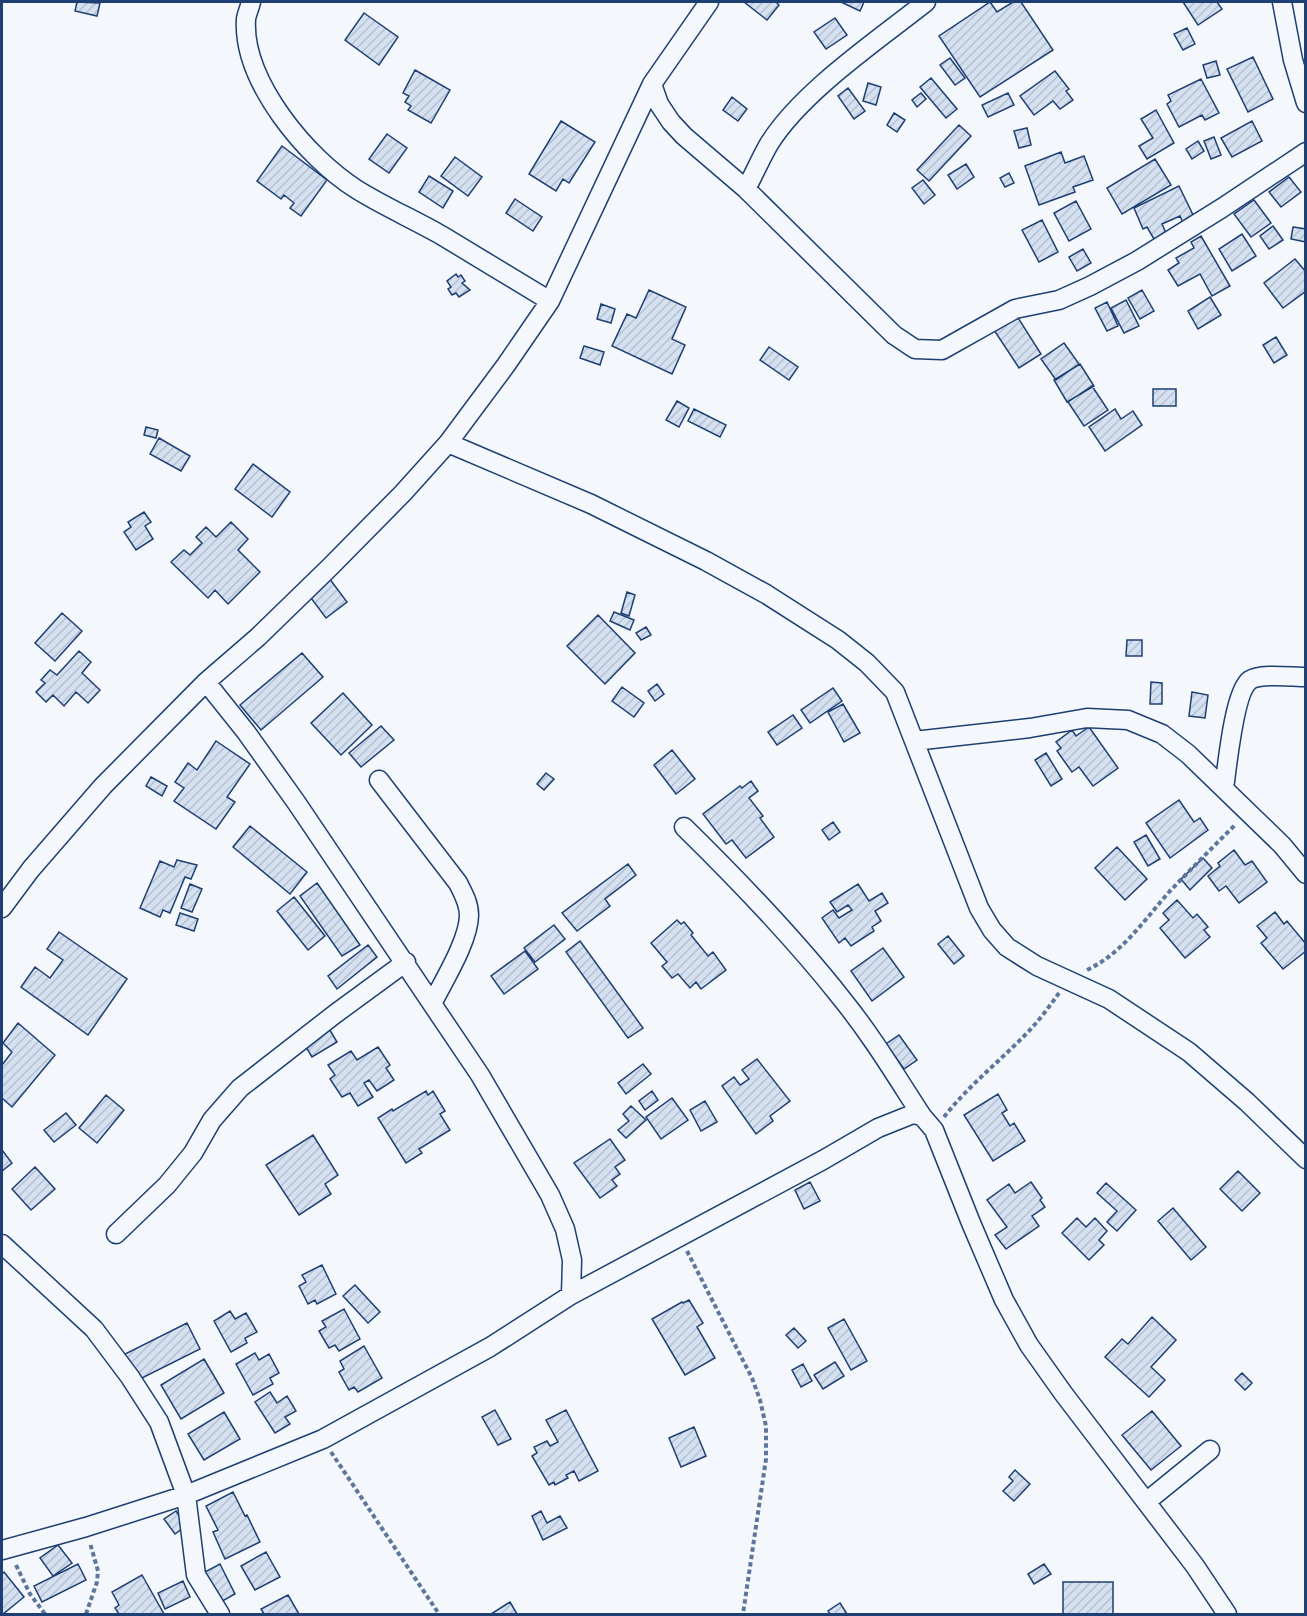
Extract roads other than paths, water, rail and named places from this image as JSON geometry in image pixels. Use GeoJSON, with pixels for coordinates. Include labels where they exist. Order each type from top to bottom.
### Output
{"type":"FeatureCollection","features":[{"type":"Feature","properties":{"kind":"street"},"geometry":{"type":"LineString","coordinates":[[251,2],[246,19],[250,56],[271,102],[297,138],[356,189],[417,221],[550,302]]}},
{"type":"Feature","properties":{"kind":"street"},"geometry":{"type":"LineString","coordinates":[[2,908],[31,869],[103,786],[206,682],[258,637],[330,567],[403,493],[448,442],[506,366],[550,302],[652,84],[709,2]]}},
{"type":"Feature","properties":{"kind":"street"},"geometry":{"type":"LineString","coordinates":[[746,189],[770,143],[790,117],[829,79],[926,2]]}},
{"type":"Feature","properties":{"kind":"street"},"geometry":{"type":"LineString","coordinates":[[1282,2],[1293,60],[1305,103]]}},
{"type":"Feature","properties":{"kind":"street"},"geometry":{"type":"LineString","coordinates":[[652,84],[659,104],[670,122],[746,189],[894,334],[915,349],[942,350],[1015,309],[1059,300],[1090,286],[1128,266],[1222,208],[1305,152]]}},
{"type":"Feature","properties":{"kind":"street"},"geometry":{"type":"LineString","coordinates":[[448,442],[656,535],[766,594],[838,640],[867,663],[895,692],[979,908],[992,930],[1007,947],[1037,966],[1109,999],[1189,1052],[1247,1102],[1305,1159]]}},
{"type":"Feature","properties":{"kind":"street"},"geometry":{"type":"LineString","coordinates":[[1224,789],[1239,696],[1244,685],[1252,679],[1272,676],[1305,677]]}},
{"type":"Feature","properties":{"kind":"street"},"geometry":{"type":"LineString","coordinates":[[206,682],[246,732],[433,1002],[480,1075],[550,1196],[565,1229],[572,1260],[571,1295]]}},
{"type":"Feature","properties":{"kind":"street"},"geometry":{"type":"LineString","coordinates":[[914,741],[1030,728],[1087,718],[1128,720],[1162,734],[1188,754],[1282,845],[1305,874]]}},
{"type":"Feature","properties":{"kind":"street"},"geometry":{"type":"LineString","coordinates":[[379,780],[458,883],[467,900],[470,915],[466,934],[433,1002]]}},
{"type":"Feature","properties":{"kind":"street"},"geometry":{"type":"LineString","coordinates":[[684,827],[730,872],[842,998],[880,1051],[928,1123],[1004,1300],[1029,1345],[1062,1393],[1195,1566],[1227,1614]]}},
{"type":"Feature","properties":{"kind":"street"},"geometry":{"type":"LineString","coordinates":[[116,1234],[167,1185],[193,1153],[212,1120],[240,1088],[335,1014],[406,963]]}},
{"type":"Feature","properties":{"kind":"street"},"geometry":{"type":"LineString","coordinates":[[5,1549],[86,1527],[186,1495],[323,1439],[490,1347],[571,1295],[823,1160],[878,1128],[914,1114],[928,1123]]}},
{"type":"Feature","properties":{"kind":"street"},"geometry":{"type":"LineString","coordinates":[[2,1244],[94,1329],[130,1377],[159,1422],[186,1495],[196,1575],[220,1614]]}},
{"type":"Feature","properties":{"kind":"street"},"geometry":{"type":"LineString","coordinates":[[1146,1502],[1209,1450]]}}]}
